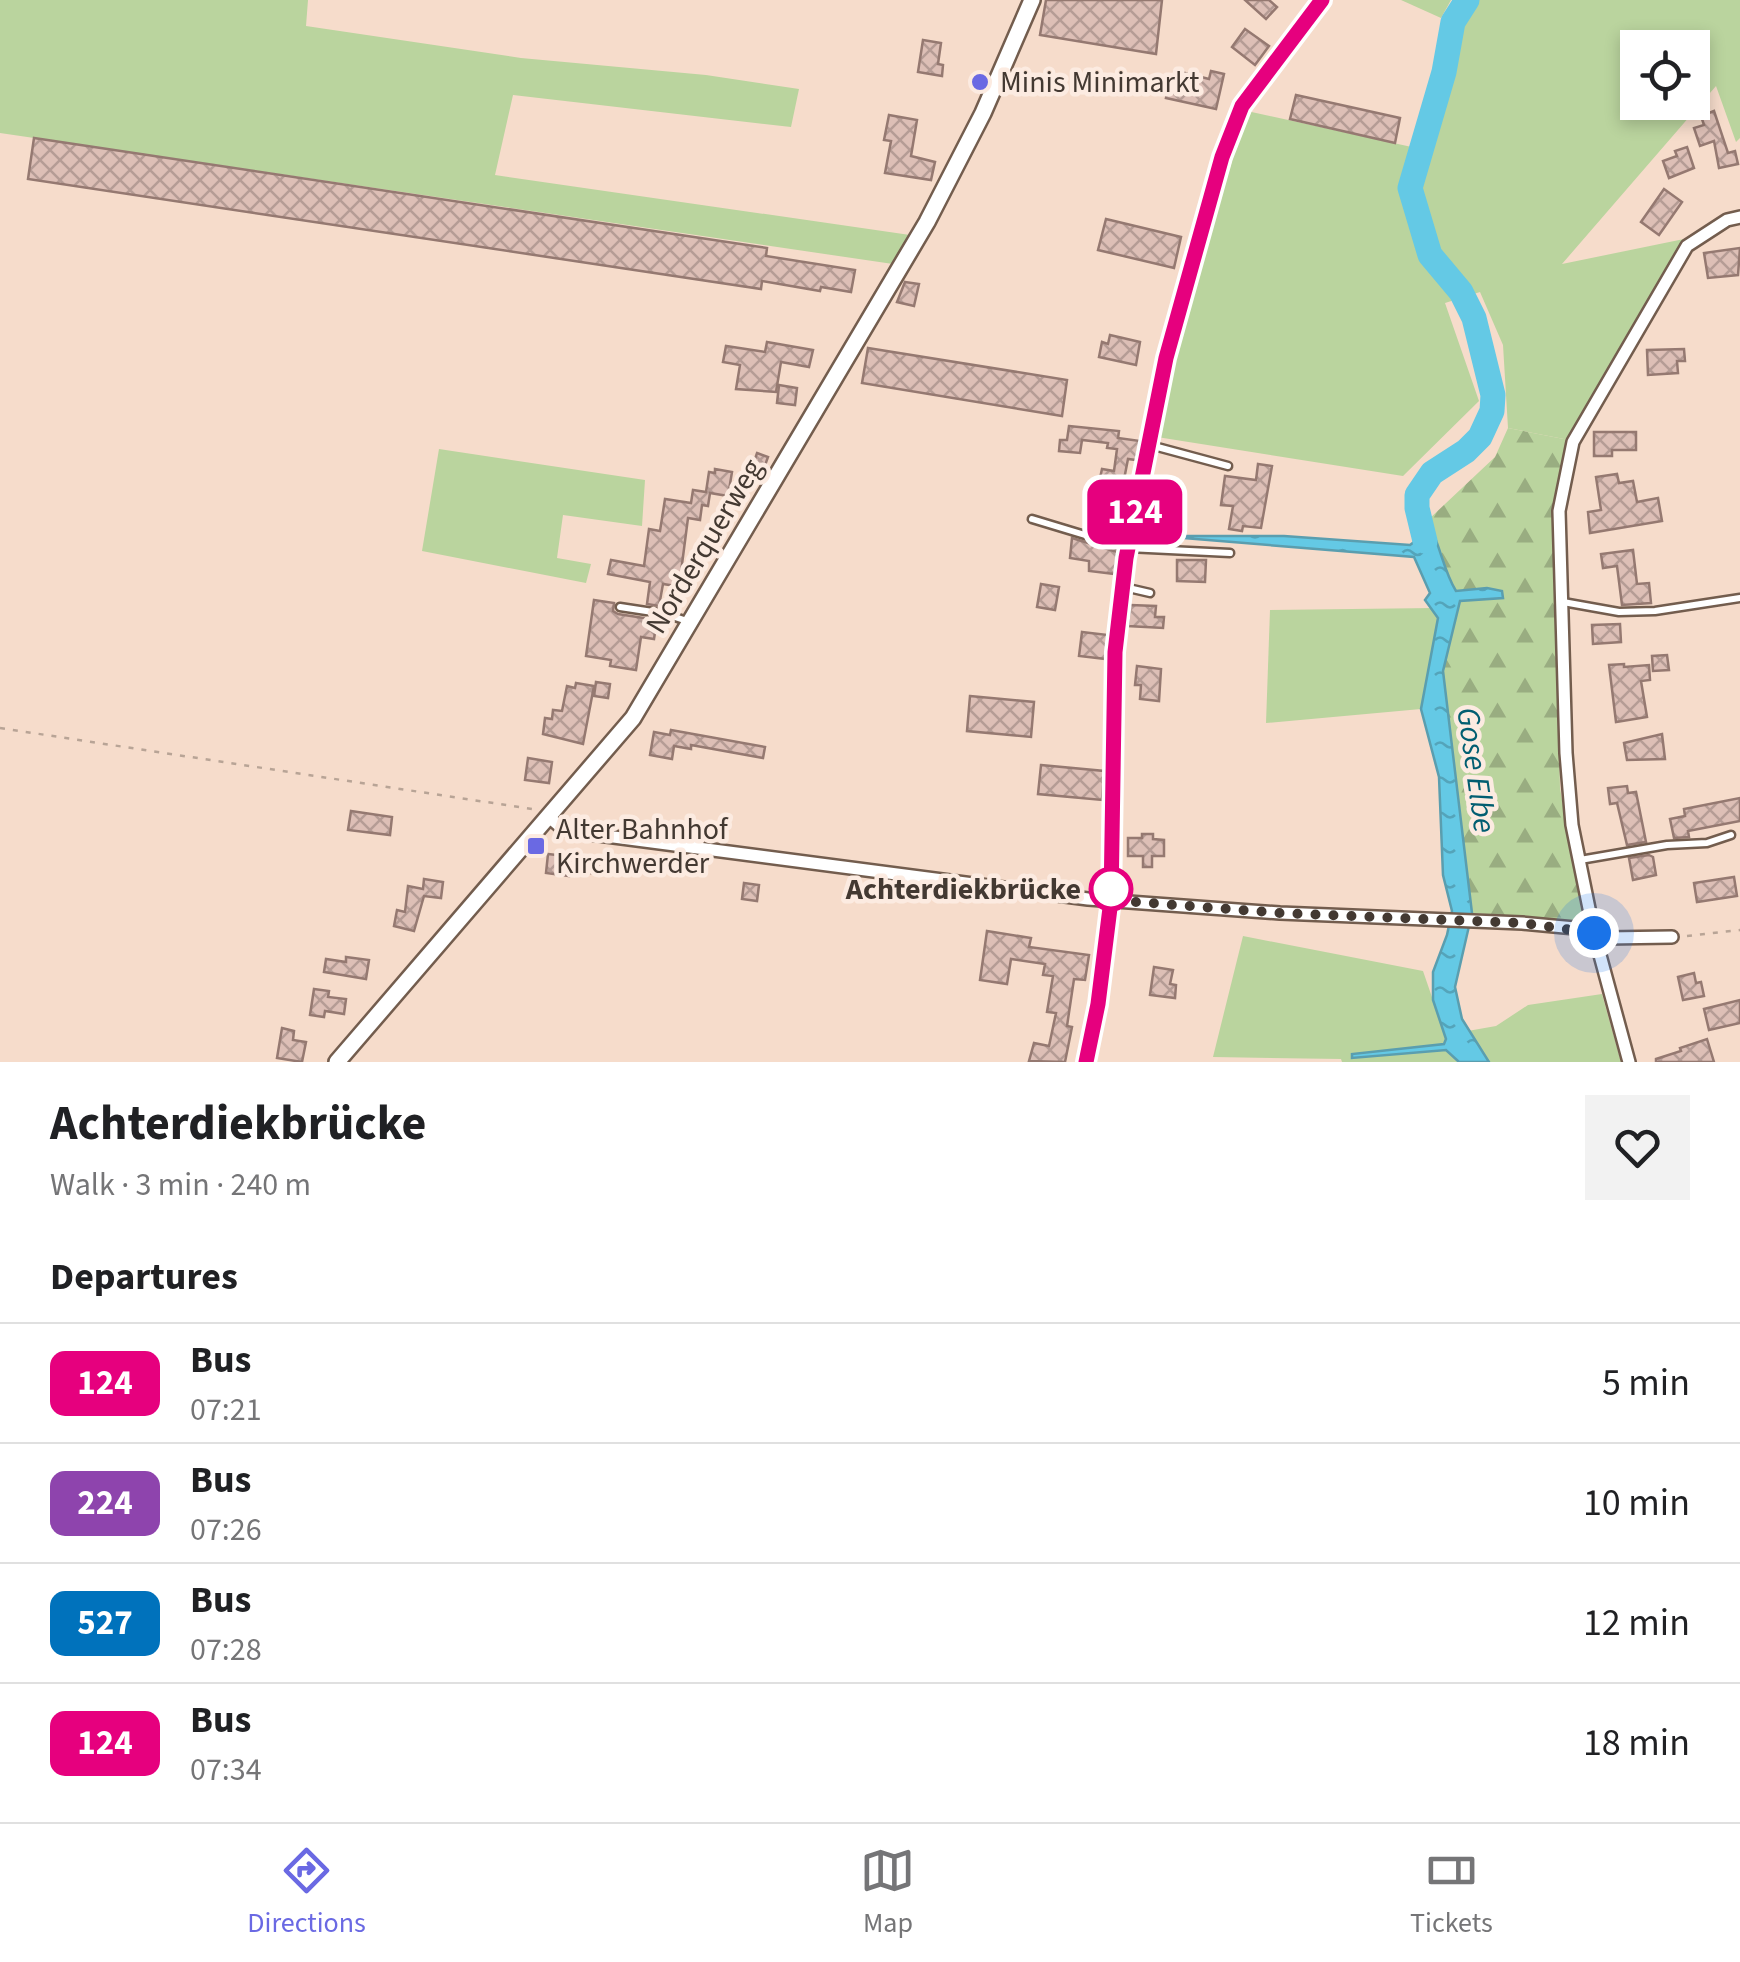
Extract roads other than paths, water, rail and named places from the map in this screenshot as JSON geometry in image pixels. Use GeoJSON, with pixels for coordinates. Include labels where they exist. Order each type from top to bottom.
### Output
{"type":"FeatureCollection","features":[{"type":"Feature","properties":{"kind":"street","name":"Norderquerweg"},"geometry":{"type":"LineString","coordinates":[[337,1062],[633,718],[927,222],[983,113],[1032,0]]}},
{"type":"Feature","properties":{"kind":"street"},"geometry":{"type":"LineString","coordinates":[[1086,1062],[1098,1004],[1111,900],[1115,652],[1128,548],[1166,358],[1222,157],[1242,106],[1322,0]]}},
{"type":"Feature","properties":{"kind":"street"},"geometry":{"type":"LineString","coordinates":[[1629,1062],[1594,933],[1572,825],[1566,753],[1559,511],[1573,442],[1687,246],[1727,220],[1740,217]]}},
{"type":"Feature","properties":{"kind":"street"},"geometry":{"type":"LineString","coordinates":[[549,817],[563,829],[584,833],[988,888],[1280,913],[1575,928],[1607,938],[1672,937]]}},
{"type":"Feature","properties":{"kind":"lane"},"geometry":{"type":"LineString","coordinates":[[1149,445],[1228,466]]}},
{"type":"Feature","properties":{"kind":"lane"},"geometry":{"type":"LineString","coordinates":[[1032,519],[1128,548],[1230,553]]}},
{"type":"Feature","properties":{"kind":"lane"},"geometry":{"type":"LineString","coordinates":[[1123,586],[1150,593]]}},
{"type":"Feature","properties":{"kind":"lane"},"geometry":{"type":"LineString","coordinates":[[1562,602],[1620,612],[1655,611],[1740,598]]}},
{"type":"Feature","properties":{"kind":"lane"},"geometry":{"type":"LineString","coordinates":[[620,607],[666,614],[691,623]]}},
{"type":"Feature","properties":{"kind":"lane"},"geometry":{"type":"LineString","coordinates":[[1579,860],[1666,845],[1707,844],[1731,835]]}},
{"type":"Feature","properties":{"kind":"water"},"geometry":{"type":"Polygon","coordinates":[[[1417,508],[1430,527],[1456,591],[1487,588],[1502,591],[1503,598],[1460,601],[1443,671],[1472,913],[1455,987],[1462,1019],[1489,1062],[1459,1062],[1446,1050],[1352,1058],[1352,1054],[1444,1044],[1446,1039],[1433,1000],[1433,972],[1452,911],[1443,875],[1439,777],[1421,709],[1438,618],[1425,600],[1430,593],[1414,557],[1159,536],[1284,536],[1410,545],[1414,542],[1417,508]]]}},
{"type":"Feature","properties":{"kind":"waterway","name":"Gose Elbe"},"geometry":{"type":"LineString","coordinates":[[1425,541],[1417,495],[1432,473],[1480,437],[1492,411],[1493,395],[1474,318],[1461,292],[1430,255],[1410,188],[1444,72],[1453,22],[1467,0]]}},
{"type":"Feature","properties":{"kind":"place","name":"Minis Minimarkt"},"geometry":{"type":"Point","coordinates":[980,82]}},
{"type":"Feature","properties":{"kind":"place","name":"Alter Bahnhof Kirchwerder"},"geometry":{"type":"Point","coordinates":[536,846]}},
{"type":"Feature","properties":{"kind":"place","name":"Achterdiekbrücke"},"geometry":{"type":"Point","coordinates":[1111,889]}}]}
